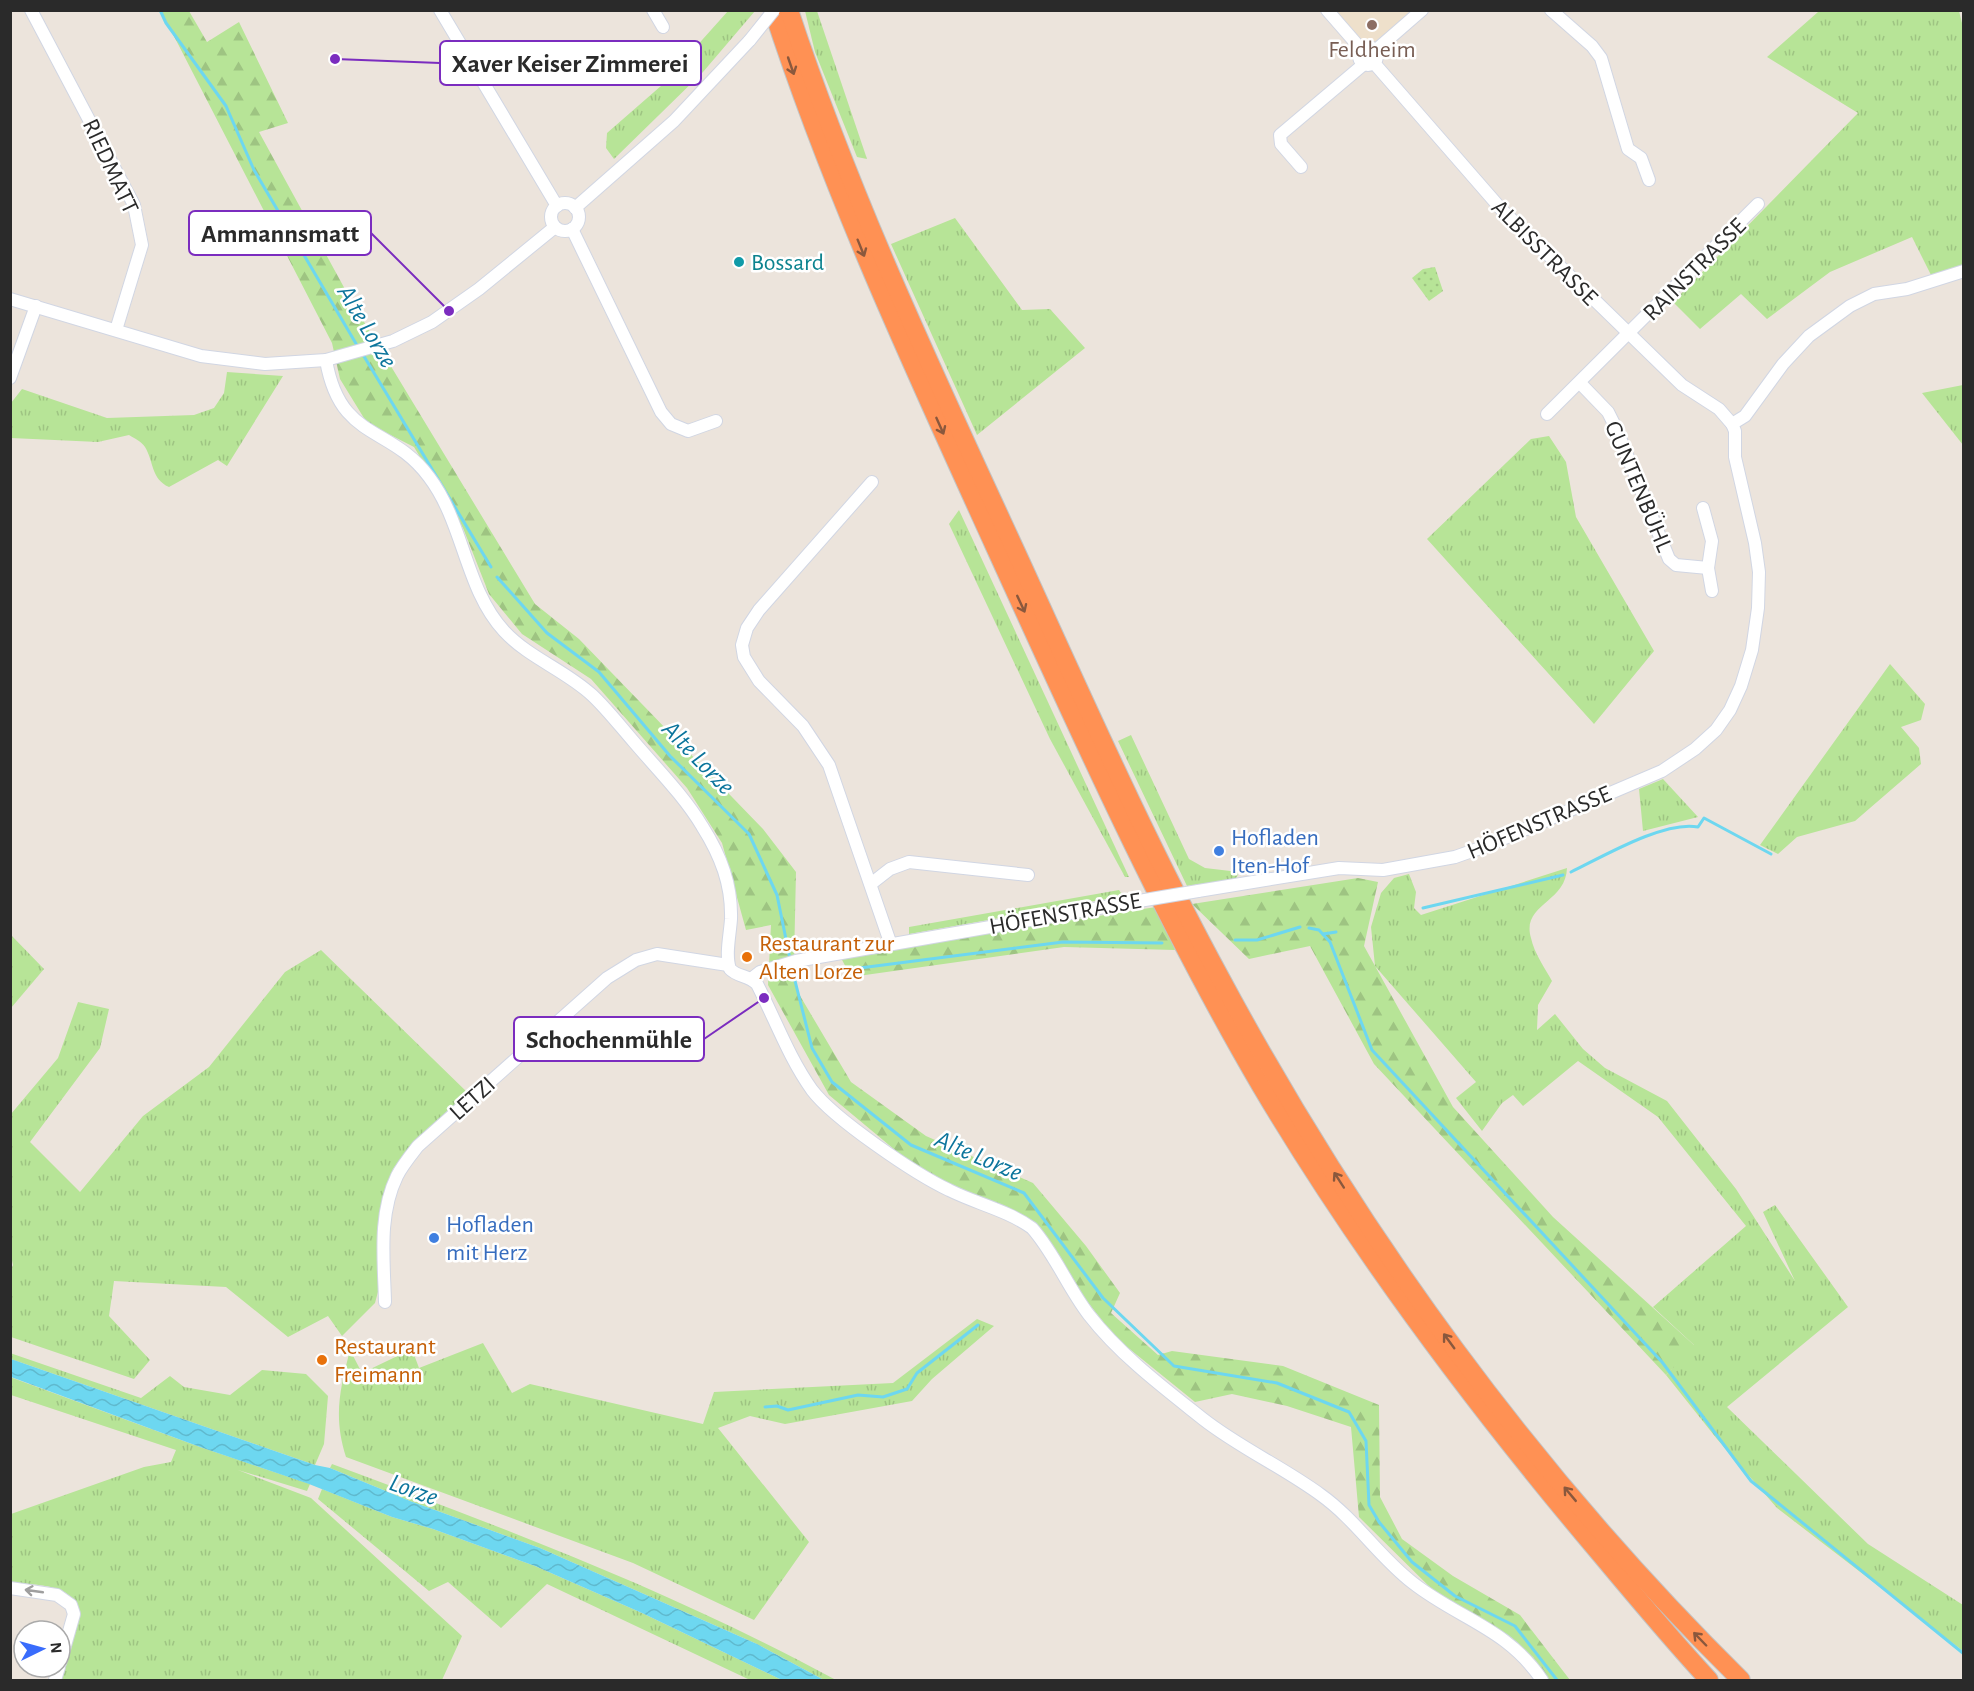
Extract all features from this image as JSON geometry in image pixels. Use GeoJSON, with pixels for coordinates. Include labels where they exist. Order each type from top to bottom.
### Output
{"type":"FeatureCollection","features":[{"type":"Feature","properties":{"kind":"highway"},"geometry":{"type":"LineString","coordinates":[[773,10],[824,156],[891,318],[1087,747],[1194,964],[1270,1101],[1366,1252],[1479,1408],[1709,1680]]}},
{"type":"Feature","properties":{"kind":"highway"},"geometry":{"type":"LineString","coordinates":[[789,10],[854,188],[933,371],[1128,794],[1180,902],[1247,1028],[1361,1214],[1474,1374],[1610,1540],[1741,1680]]}},
{"type":"Feature","properties":{"kind":"highway"},"geometry":{"type":"LineString","coordinates":[[1600,1553],[1718,1680]]}},
{"type":"Feature","properties":{"kind":"street","name":"RIEDMATT"},"geometry":{"type":"LineString","coordinates":[[30,10],[134,205],[142,245],[116,330]]}},
{"type":"Feature","properties":{"kind":"street"},"geometry":{"type":"LineString","coordinates":[[440,10],[557,206]]}},
{"type":"Feature","properties":{"kind":"street"},"geometry":{"type":"LineString","coordinates":[[653,10],[663,27]]}},
{"type":"Feature","properties":{"kind":"street"},"geometry":{"type":"LineString","coordinates":[[575,208],[674,121],[750,40],[773,10]]}},
{"type":"Feature","properties":{"kind":"street","name":"ALBISSTRASSE"},"geometry":{"type":"LineString","coordinates":[[1327,10],[1361,50],[1359,56],[1369,64],[1502,210],[1682,385],[1719,409],[1732,424]]}},
{"type":"Feature","properties":{"kind":"street"},"geometry":{"type":"LineString","coordinates":[[1376,50],[1422,10]]}},
{"type":"Feature","properties":{"kind":"street"},"geometry":{"type":"LineString","coordinates":[[1551,10],[1592,46],[1600,58],[1628,149],[1641,158],[1649,180]]}},
{"type":"Feature","properties":{"kind":"street"},"geometry":{"type":"LineString","coordinates":[[1301,167],[1281,144],[1280,135],[1378,56],[1376,50],[1369,46],[1361,50]]}},
{"type":"Feature","properties":{"kind":"street"},"geometry":{"type":"LineString","coordinates":[[567,204],[575,208],[578,220],[572,229],[563,231],[555,227],[551,214],[557,206],[567,204]]}},
{"type":"Feature","properties":{"kind":"street","name":"RAINSTRASSE"},"geometry":{"type":"LineString","coordinates":[[1547,414],[1629,335],[1758,204]]}},
{"type":"Feature","properties":{"kind":"street"},"geometry":{"type":"LineString","coordinates":[[10,299],[201,356],[226,361],[265,364],[326,360],[393,341],[449,311],[555,227]]}},
{"type":"Feature","properties":{"kind":"street"},"geometry":{"type":"LineString","coordinates":[[572,229],[661,412],[671,424],[688,431],[716,421]]}},
{"type":"Feature","properties":{"kind":"street"},"geometry":{"type":"LineString","coordinates":[[1732,424],[1745,416],[1783,364],[1809,336],[1850,306],[1874,294],[1907,289],[1964,271]]}},
{"type":"Feature","properties":{"kind":"street"},"geometry":{"type":"LineString","coordinates":[[10,378],[36,306]]}},
{"type":"Feature","properties":{"kind":"street"},"geometry":{"type":"LineString","coordinates":[[326,360],[336,397],[349,416],[413,458],[430,478],[450,514],[486,608],[504,631],[592,695],[674,789],[702,826],[724,868],[731,895],[728,965],[735,974],[751,979],[759,988],[796,1066],[828,1106],[929,1179],[948,1190],[1018,1218],[1032,1228],[1088,1313],[1146,1371],[1247,1451],[1327,1499],[1412,1582],[1447,1606],[1494,1632],[1514,1647],[1542,1680]]}},
{"type":"Feature","properties":{"kind":"street","name":"GUNTENBÜHL"},"geometry":{"type":"LineString","coordinates":[[1580,383],[1608,412],[1669,558],[1676,565],[1708,568]]}},
{"type":"Feature","properties":{"kind":"street","name":"HÖFENSTRASSE"},"geometry":{"type":"LineString","coordinates":[[751,979],[770,968],[796,961],[890,942],[1339,868],[1383,870],[1455,857],[1662,771],[1695,749],[1716,730],[1730,710],[1741,686],[1752,650],[1758,608],[1759,572],[1755,543],[1735,457],[1735,431],[1732,424]]}},
{"type":"Feature","properties":{"kind":"street"},"geometry":{"type":"LineString","coordinates":[[872,482],[759,610],[747,628],[742,645],[744,657],[759,681],[803,726],[830,765],[872,883],[890,942]]}},
{"type":"Feature","properties":{"kind":"street","name":"GUNTENBÜHL"},"geometry":{"type":"LineString","coordinates":[[1703,508],[1712,541],[1708,568],[1712,591]]}},
{"type":"Feature","properties":{"kind":"street","name":"HÖFENSTRASSE"},"geometry":{"type":"LineString","coordinates":[[872,883],[890,869],[909,862],[1028,875]]}},
{"type":"Feature","properties":{"kind":"street","name":"LETZI"},"geometry":{"type":"LineString","coordinates":[[385,1302],[384,1231],[387,1202],[397,1175],[418,1146],[607,978],[636,960],[657,954],[728,965]]}},
{"type":"Feature","properties":{"kind":"street"},"geometry":{"type":"LineString","coordinates":[[10,1588],[57,1595],[71,1605],[74,1614],[72,1621]]}},
{"type":"Feature","properties":{"kind":"shaded area","name":"Feldheim"},"geometry":{"type":"Polygon","coordinates":[[[1327,11],[1422,11],[1376,50],[1361,49],[1327,11]]]}},
{"type":"Feature","properties":{"kind":"green space"},"geometry":{"type":"Polygon","coordinates":[[[1824,10],[1959,11],[1964,31],[1963,269],[1933,279],[1912,237],[1830,272],[1767,319],[1741,294],[1700,329],[1673,302],[1858,113],[1767,57],[1818,12],[1824,10]]]}},
{"type":"Feature","properties":{"kind":"green space"},"geometry":{"type":"Polygon","coordinates":[[[161,11],[189,11],[207,42],[239,22],[288,123],[259,132],[352,302],[535,604],[579,639],[763,829],[796,872],[794,961],[796,989],[851,1082],[926,1136],[1033,1183],[1086,1246],[1120,1293],[1111,1313],[1158,1355],[1172,1351],[1283,1366],[1379,1405],[1380,1497],[1402,1539],[1453,1576],[1520,1615],[1570,1680],[1548,1680],[1533,1657],[1445,1602],[1359,1517],[1351,1427],[1287,1406],[1232,1394],[1195,1402],[1116,1338],[1059,1266],[1037,1225],[919,1170],[829,1095],[768,985],[771,925],[746,930],[722,843],[687,788],[591,679],[522,634],[489,594],[463,528],[414,447],[367,423],[340,379],[332,343],[161,11]]]}},
{"type":"Feature","properties":{"kind":"green space"},"geometry":{"type":"Polygon","coordinates":[[[728,11],[755,11],[703,72],[614,159],[606,148],[607,133],[685,65],[694,49],[728,11]]]}},
{"type":"Feature","properties":{"kind":"green space"},"geometry":{"type":"Polygon","coordinates":[[[805,11],[817,11],[867,159],[857,157],[815,52],[805,11]]]}},
{"type":"Feature","properties":{"kind":"green space"},"geometry":{"type":"Polygon","coordinates":[[[955,218],[1022,310],[1050,309],[1085,348],[977,435],[891,244],[955,218]]]}},
{"type":"Feature","properties":{"kind":"green space"},"geometry":{"type":"Polygon","coordinates":[[[1435,267],[1443,291],[1429,301],[1412,278],[1423,269],[1435,267]]]}},
{"type":"Feature","properties":{"kind":"green space"},"geometry":{"type":"Polygon","coordinates":[[[227,372],[283,376],[227,466],[218,460],[169,487],[163,484],[156,475],[144,445],[129,435],[98,442],[11,438],[11,403],[22,389],[107,418],[194,415],[214,408],[224,393],[227,372]]]}},
{"type":"Feature","properties":{"kind":"green space"},"geometry":{"type":"Polygon","coordinates":[[[1964,385],[1963,445],[1922,393],[1964,385]]]}},
{"type":"Feature","properties":{"kind":"green space"},"geometry":{"type":"Polygon","coordinates":[[[1549,436],[1566,462],[1576,517],[1654,651],[1594,724],[1427,539],[1531,439],[1549,436]]]}},
{"type":"Feature","properties":{"kind":"green space"},"geometry":{"type":"Polygon","coordinates":[[[959,510],[1129,877],[1125,877],[1050,739],[949,524],[959,510]]]}},
{"type":"Feature","properties":{"kind":"green space"},"geometry":{"type":"Polygon","coordinates":[[[1890,664],[1925,704],[1921,720],[1901,727],[1919,748],[1921,764],[1855,821],[1797,837],[1778,854],[1760,845],[1890,664]]]}},
{"type":"Feature","properties":{"kind":"green space"},"geometry":{"type":"Polygon","coordinates":[[[1131,735],[1189,859],[1205,868],[1239,872],[1236,879],[1187,886],[1118,741],[1131,735]]]}},
{"type":"Feature","properties":{"kind":"green space"},"geometry":{"type":"Polygon","coordinates":[[[1663,779],[1698,817],[1643,831],[1639,789],[1663,779]]]}},
{"type":"Feature","properties":{"kind":"green space"},"geometry":{"type":"Polygon","coordinates":[[[1567,868],[1565,880],[1560,889],[1538,910],[1532,918],[1530,927],[1535,949],[1552,981],[1538,1005],[1537,1030],[1555,1014],[1583,1049],[1605,1068],[1667,1101],[1736,1189],[1795,1281],[1763,1212],[1775,1205],[1848,1307],[1727,1407],[1868,1544],[1963,1605],[1963,1651],[1777,1508],[1717,1439],[1666,1375],[1694,1345],[1653,1307],[1746,1226],[1658,1117],[1578,1061],[1523,1106],[1513,1095],[1502,1103],[1482,1131],[1456,1098],[1476,1082],[1375,966],[1371,927],[1381,893],[1394,878],[1409,874],[1416,892],[1414,908],[1421,915],[1567,868]]]}},
{"type":"Feature","properties":{"kind":"green space"},"geometry":{"type":"Polygon","coordinates":[[[1358,878],[1378,882],[1364,946],[1453,1107],[1553,1217],[1695,1346],[1666,1375],[1374,1064],[1310,946],[1249,959],[1192,904],[1358,878]]]}},
{"type":"Feature","properties":{"kind":"green space"},"geometry":{"type":"Polygon","coordinates":[[[1119,890],[1123,896],[909,934],[909,927],[1119,890]]]}},
{"type":"Feature","properties":{"kind":"green space"},"geometry":{"type":"Polygon","coordinates":[[[1156,907],[1175,950],[1064,947],[851,977],[840,956],[1156,907]]]}},
{"type":"Feature","properties":{"kind":"green space"},"geometry":{"type":"Polygon","coordinates":[[[11,935],[44,969],[11,1008],[11,935]]]}},
{"type":"Feature","properties":{"kind":"green space"},"geometry":{"type":"Polygon","coordinates":[[[321,950],[469,1094],[414,1142],[393,1169],[382,1204],[379,1288],[375,1303],[342,1336],[328,1316],[288,1337],[226,1287],[114,1281],[109,1316],[150,1360],[134,1379],[11,1337],[10,1272],[13,1265],[10,1252],[11,1114],[58,1058],[78,1002],[109,1009],[100,1048],[30,1142],[80,1192],[143,1116],[209,1067],[285,972],[321,950]]]}},
{"type":"Feature","properties":{"kind":"green space"},"geometry":{"type":"Polygon","coordinates":[[[977,1319],[994,1326],[932,1379],[912,1401],[785,1424],[750,1416],[718,1428],[809,1542],[754,1620],[633,1563],[346,1457],[342,1443],[339,1403],[350,1350],[362,1373],[412,1349],[419,1368],[483,1343],[512,1393],[530,1384],[703,1424],[714,1392],[893,1383],[977,1319]]]}},
{"type":"Feature","properties":{"kind":"green space"},"geometry":{"type":"Polygon","coordinates":[[[10,1353],[141,1398],[170,1376],[184,1387],[230,1395],[262,1370],[306,1374],[328,1396],[324,1444],[315,1465],[11,1359],[10,1353]]]}},
{"type":"Feature","properties":{"kind":"green space"},"geometry":{"type":"Polygon","coordinates":[[[10,1377],[200,1447],[310,1484],[307,1491],[238,1470],[311,1498],[462,1636],[442,1680],[60,1680],[72,1679],[72,1638],[79,1613],[70,1596],[62,1591],[42,1585],[11,1582],[11,1514],[144,1467],[171,1462],[176,1450],[11,1395],[10,1377]]]}},
{"type":"Feature","properties":{"kind":"green space"},"geometry":{"type":"Polygon","coordinates":[[[332,1464],[461,1512],[651,1590],[775,1648],[836,1680],[824,1680],[757,1644],[540,1548],[410,1501],[330,1468],[332,1464]]]}},
{"type":"Feature","properties":{"kind":"green space"},"geometry":{"type":"Polygon","coordinates":[[[322,1489],[392,1517],[433,1529],[535,1566],[642,1613],[782,1680],[750,1680],[547,1584],[501,1628],[448,1582],[429,1591],[318,1499],[322,1489]]]}},
{"type":"Feature","properties":{"kind":"water"},"geometry":{"type":"Polygon","coordinates":[[[11,1359],[315,1465],[330,1468],[410,1501],[540,1548],[757,1644],[824,1680],[782,1680],[642,1613],[535,1566],[433,1529],[392,1517],[309,1484],[200,1447],[11,1377],[11,1359]]]}},
{"type":"Feature","properties":{"kind":"waterway","name":"Alte Lorze"},"geometry":{"type":"LineString","coordinates":[[160,10],[166,23],[226,106],[254,170],[358,347]]}},
{"type":"Feature","properties":{"kind":"waterway","name":"Alte Lorze"},"geometry":{"type":"LineString","coordinates":[[362,353],[491,567]]}},
{"type":"Feature","properties":{"kind":"waterway","name":"Alte Lorze"},"geometry":{"type":"LineString","coordinates":[[497,577],[547,633],[599,672],[670,756],[749,834],[777,895],[790,959]]}},
{"type":"Feature","properties":{"kind":"waterway"},"geometry":{"type":"LineString","coordinates":[[1571,872],[1651,834],[1684,826],[1698,827],[1704,818],[1771,854]]}},
{"type":"Feature","properties":{"kind":"waterway"},"geometry":{"type":"LineString","coordinates":[[1423,908],[1563,875]]}},
{"type":"Feature","properties":{"kind":"waterway"},"geometry":{"type":"LineString","coordinates":[[1235,940],[1257,940],[1300,927]]}},
{"type":"Feature","properties":{"kind":"waterway"},"geometry":{"type":"LineString","coordinates":[[1309,928],[1319,930],[1330,942],[1372,1050],[1662,1362],[1751,1481],[1964,1654]]}},
{"type":"Feature","properties":{"kind":"waterway"},"geometry":{"type":"LineString","coordinates":[[1323,934],[1336,932]]}},
{"type":"Feature","properties":{"kind":"waterway"},"geometry":{"type":"LineString","coordinates":[[852,969],[1063,942],[1162,943]]}},
{"type":"Feature","properties":{"kind":"waterway","name":"Alte Lorze"},"geometry":{"type":"LineString","coordinates":[[791,965],[812,1048],[832,1082],[911,1145],[1024,1193],[1103,1298],[1174,1366],[1277,1383],[1349,1412],[1366,1441],[1369,1505],[1379,1522],[1412,1562],[1455,1596],[1515,1626],[1557,1680]]}},
{"type":"Feature","properties":{"kind":"waterway"},"geometry":{"type":"LineString","coordinates":[[765,1407],[777,1406],[788,1410],[858,1395],[883,1397],[907,1389],[917,1373],[978,1325]]}},
{"type":"Feature","properties":{"kind":"place","name":"Feldheim"},"geometry":{"type":"Point","coordinates":[1372,25]}},
{"type":"Feature","properties":{"kind":"place","name":"Xaver Keiser Zimmerei"},"geometry":{"type":"Point","coordinates":[335,59]}},
{"type":"Feature","properties":{"kind":"place","name":"Bossard"},"geometry":{"type":"Point","coordinates":[739,262]}},
{"type":"Feature","properties":{"kind":"place","name":"Ammannsmatt"},"geometry":{"type":"Point","coordinates":[449,311]}},
{"type":"Feature","properties":{"kind":"place","name":"Hofladen Iten-Hof"},"geometry":{"type":"Point","coordinates":[1219,851]}},
{"type":"Feature","properties":{"kind":"place","name":"Restaurant zur Alten Lorze"},"geometry":{"type":"Point","coordinates":[747,957]}},
{"type":"Feature","properties":{"kind":"place","name":"Schochenmühle"},"geometry":{"type":"Point","coordinates":[764,998]}},
{"type":"Feature","properties":{"kind":"place","name":"Hofladen mit Herz"},"geometry":{"type":"Point","coordinates":[434,1238]}},
{"type":"Feature","properties":{"kind":"place","name":"Restaurant Freimann"},"geometry":{"type":"Point","coordinates":[322,1360]}},
{"type":"Feature","properties":{"kind":"water label","name":"Lorze"},"geometry":{"type":"Point","coordinates":[414,1489]}}]}
